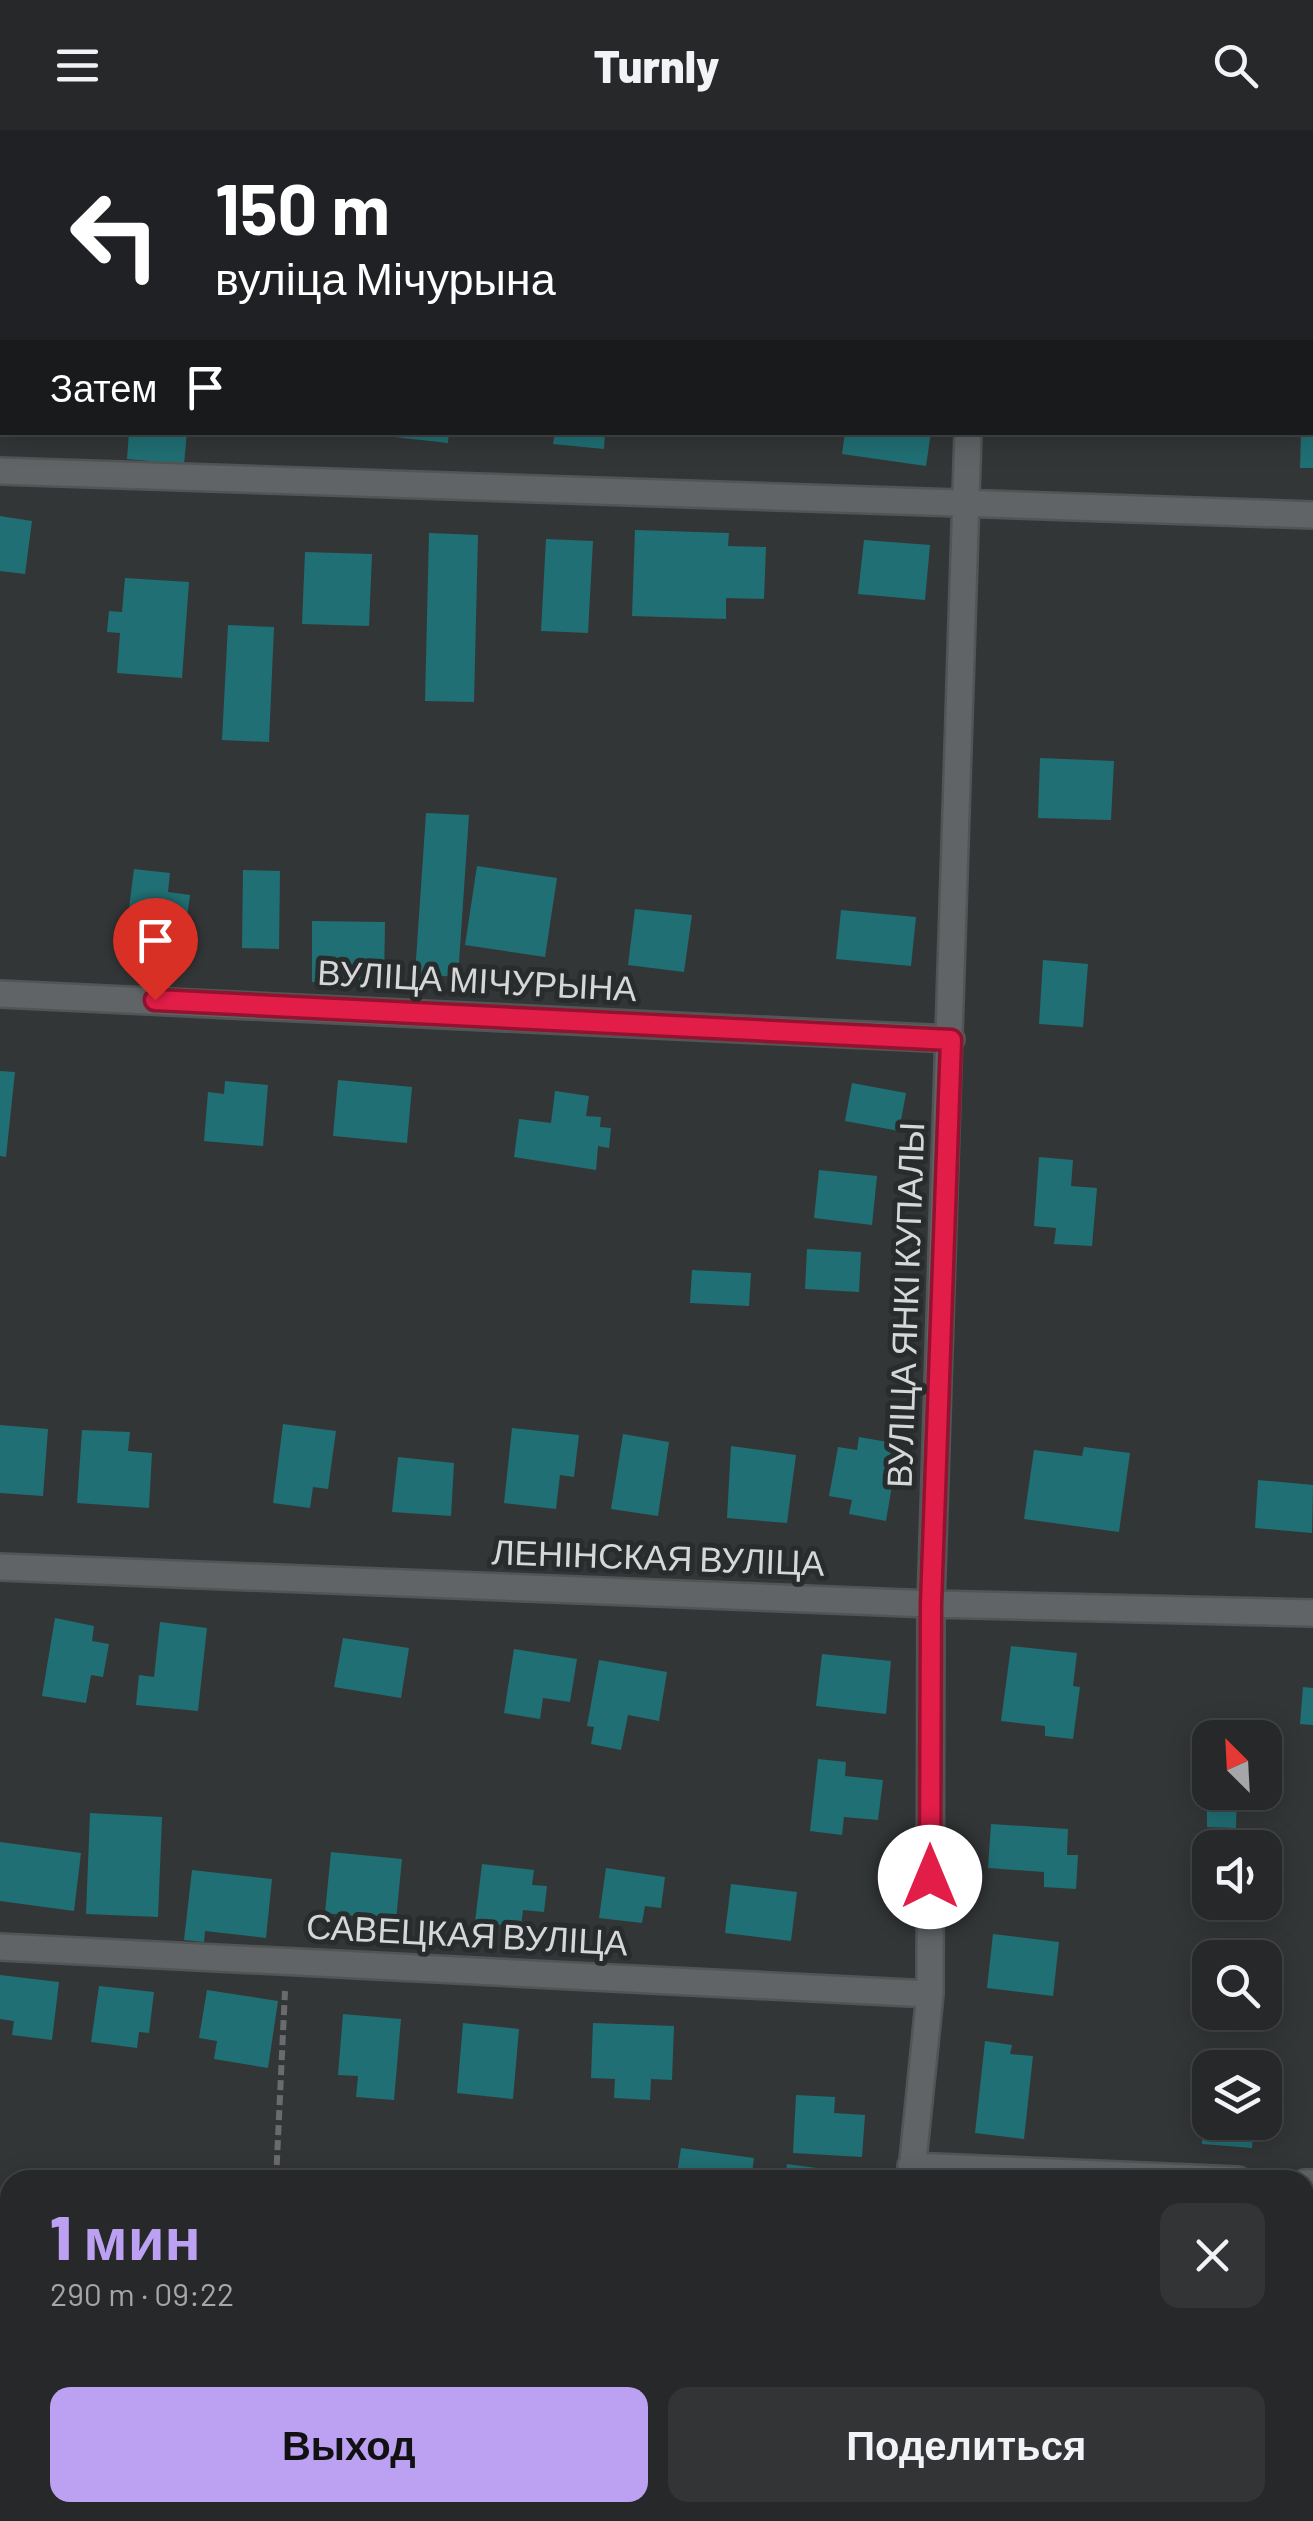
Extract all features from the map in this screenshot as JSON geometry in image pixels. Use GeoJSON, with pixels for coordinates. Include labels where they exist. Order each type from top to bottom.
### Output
{"type":"FeatureCollection","features":[{"type":"Feature","properties":{"kind":"street","name":"ВУЛІЦА ЯНКІ КУПАЛЫ"},"geometry":{"type":"LineString","coordinates":[[911,2170],[930,1994],[931,1604],[968,435]]}},
{"type":"Feature","properties":{"kind":"street"},"geometry":{"type":"LineString","coordinates":[[0,470],[1313,515]]}},
{"type":"Feature","properties":{"kind":"street","name":"ВУЛІЦА МІЧУРЫНА"},"geometry":{"type":"LineString","coordinates":[[0,994],[951,1040]]}},
{"type":"Feature","properties":{"kind":"street","name":"ЛЕНІНСКАЯ ВУЛІЦА"},"geometry":{"type":"LineString","coordinates":[[0,1566],[931,1604],[1313,1614]]}},
{"type":"Feature","properties":{"kind":"street","name":"САВЕЦКАЯ ВУЛІЦА"},"geometry":{"type":"LineString","coordinates":[[0,1946],[930,1994]]}},
{"type":"Feature","properties":{"kind":"path"},"geometry":{"type":"LineString","coordinates":[[276,2170],[286,1961]]}},
{"type":"Feature","properties":{"kind":"building"},"geometry":{"type":"Polygon","coordinates":[[[129,435],[187,435],[184,464],[127,459],[129,435]]]}},
{"type":"Feature","properties":{"kind":"building"},"geometry":{"type":"Polygon","coordinates":[[[376,435],[449,435],[448,443],[376,435]]]}},
{"type":"Feature","properties":{"kind":"building"},"geometry":{"type":"Polygon","coordinates":[[[554,435],[605,435],[604,449],[553,444],[554,435]]]}},
{"type":"Feature","properties":{"kind":"building"},"geometry":{"type":"Polygon","coordinates":[[[845,435],[931,435],[926,466],[842,454],[845,435]]]}},
{"type":"Feature","properties":{"kind":"building"},"geometry":{"type":"Polygon","coordinates":[[[1301,435],[1313,435],[1313,468],[1300,468],[1301,435]]]}},
{"type":"Feature","properties":{"kind":"building"},"geometry":{"type":"Polygon","coordinates":[[[0,516],[32,521],[25,574],[0,571],[0,516]]]}},
{"type":"Feature","properties":{"kind":"building"},"geometry":{"type":"Polygon","coordinates":[[[635,530],[729,533],[728,546],[766,547],[764,599],[726,598],[726,619],[632,616],[635,530]]]}},
{"type":"Feature","properties":{"kind":"building"},"geometry":{"type":"Polygon","coordinates":[[[429,533],[478,535],[474,702],[425,701],[429,533]]]}},
{"type":"Feature","properties":{"kind":"building"},"geometry":{"type":"Polygon","coordinates":[[[546,539],[593,541],[588,633],[541,631],[546,539]]]}},
{"type":"Feature","properties":{"kind":"building"},"geometry":{"type":"Polygon","coordinates":[[[864,540],[930,545],[925,600],[858,594],[864,540]]]}},
{"type":"Feature","properties":{"kind":"building"},"geometry":{"type":"Polygon","coordinates":[[[305,552],[372,554],[369,626],[302,624],[305,552]]]}},
{"type":"Feature","properties":{"kind":"building"},"geometry":{"type":"Polygon","coordinates":[[[125,578],[189,582],[182,678],[117,673],[120,633],[107,632],[109,611],[122,612],[125,578]]]}},
{"type":"Feature","properties":{"kind":"building"},"geometry":{"type":"Polygon","coordinates":[[[228,625],[274,627],[269,742],[222,740],[228,625]]]}},
{"type":"Feature","properties":{"kind":"building"},"geometry":{"type":"Polygon","coordinates":[[[1040,758],[1114,761],[1111,820],[1038,818],[1040,758]]]}},
{"type":"Feature","properties":{"kind":"building"},"geometry":{"type":"Polygon","coordinates":[[[426,813],[469,815],[458,977],[415,974],[426,813]]]}},
{"type":"Feature","properties":{"kind":"building"},"geometry":{"type":"Polygon","coordinates":[[[477,866],[557,878],[545,957],[465,945],[477,866]]]}},
{"type":"Feature","properties":{"kind":"building"},"geometry":{"type":"Polygon","coordinates":[[[134,869],[170,873],[168,892],[190,895],[182,954],[124,947],[134,869]]]}},
{"type":"Feature","properties":{"kind":"building"},"geometry":{"type":"Polygon","coordinates":[[[243,870],[280,871],[279,949],[242,948],[243,870]]]}},
{"type":"Feature","properties":{"kind":"building"},"geometry":{"type":"Polygon","coordinates":[[[635,909],[692,915],[684,972],[628,965],[635,909]]]}},
{"type":"Feature","properties":{"kind":"building"},"geometry":{"type":"Polygon","coordinates":[[[841,910],[916,917],[911,966],[836,959],[841,910]]]}},
{"type":"Feature","properties":{"kind":"building"},"geometry":{"type":"Polygon","coordinates":[[[312,921],[385,922],[384,983],[312,982],[312,921]]]}},
{"type":"Feature","properties":{"kind":"building"},"geometry":{"type":"Polygon","coordinates":[[[1043,960],[1088,964],[1083,1027],[1039,1024],[1043,960]]]}},
{"type":"Feature","properties":{"kind":"building"},"geometry":{"type":"Polygon","coordinates":[[[0,1071],[15,1072],[6,1157],[0,1156],[0,1071]]]}},
{"type":"Feature","properties":{"kind":"building"},"geometry":{"type":"Polygon","coordinates":[[[338,1080],[412,1087],[407,1143],[333,1136],[338,1080]]]}},
{"type":"Feature","properties":{"kind":"building"},"geometry":{"type":"Polygon","coordinates":[[[225,1081],[268,1085],[263,1146],[204,1141],[208,1092],[224,1094],[225,1081]]]}},
{"type":"Feature","properties":{"kind":"building"},"geometry":{"type":"Polygon","coordinates":[[[852,1083],[906,1093],[899,1131],[845,1121],[852,1083]]]}},
{"type":"Feature","properties":{"kind":"building"},"geometry":{"type":"Polygon","coordinates":[[[555,1091],[589,1096],[586,1116],[601,1117],[600,1127],[611,1128],[609,1148],[598,1146],[596,1170],[514,1157],[519,1119],[551,1123],[555,1091]]]}},
{"type":"Feature","properties":{"kind":"building"},"geometry":{"type":"Polygon","coordinates":[[[1039,1157],[1073,1160],[1071,1186],[1097,1188],[1092,1246],[1054,1244],[1056,1228],[1034,1226],[1039,1157]]]}},
{"type":"Feature","properties":{"kind":"building"},"geometry":{"type":"Polygon","coordinates":[[[819,1170],[877,1176],[872,1225],[814,1218],[819,1170]]]}},
{"type":"Feature","properties":{"kind":"building"},"geometry":{"type":"Polygon","coordinates":[[[807,1249],[861,1252],[859,1292],[805,1289],[807,1249]]]}},
{"type":"Feature","properties":{"kind":"building"},"geometry":{"type":"Polygon","coordinates":[[[692,1270],[751,1273],[749,1306],[690,1303],[692,1270]]]}},
{"type":"Feature","properties":{"kind":"building"},"geometry":{"type":"Polygon","coordinates":[[[283,1424],[336,1431],[328,1489],[313,1487],[310,1508],[273,1503],[283,1424]]]}},
{"type":"Feature","properties":{"kind":"building"},"geometry":{"type":"Polygon","coordinates":[[[0,1425],[48,1429],[43,1496],[0,1493],[0,1425]]]}},
{"type":"Feature","properties":{"kind":"building"},"geometry":{"type":"Polygon","coordinates":[[[512,1428],[579,1435],[574,1477],[560,1475],[556,1509],[504,1503],[512,1428]]]}},
{"type":"Feature","properties":{"kind":"building"},"geometry":{"type":"Polygon","coordinates":[[[82,1430],[130,1432],[128,1451],[152,1453],[149,1508],[77,1503],[82,1430]]]}},
{"type":"Feature","properties":{"kind":"building"},"geometry":{"type":"Polygon","coordinates":[[[623,1434],[669,1442],[658,1516],[611,1509],[623,1434]]]}},
{"type":"Feature","properties":{"kind":"building"},"geometry":{"type":"Polygon","coordinates":[[[859,1437],[899,1444],[886,1521],[849,1514],[852,1500],[829,1496],[838,1447],[857,1450],[859,1437]]]}},
{"type":"Feature","properties":{"kind":"building"},"geometry":{"type":"Polygon","coordinates":[[[731,1446],[796,1455],[787,1523],[727,1518],[731,1446]]]}},
{"type":"Feature","properties":{"kind":"building"},"geometry":{"type":"Polygon","coordinates":[[[1084,1447],[1130,1453],[1119,1532],[1024,1519],[1034,1450],[1082,1456],[1084,1447]]]}},
{"type":"Feature","properties":{"kind":"building"},"geometry":{"type":"Polygon","coordinates":[[[398,1457],[454,1463],[451,1516],[392,1512],[398,1457]]]}},
{"type":"Feature","properties":{"kind":"building"},"geometry":{"type":"Polygon","coordinates":[[[1258,1480],[1313,1485],[1312,1533],[1255,1528],[1258,1480]]]}},
{"type":"Feature","properties":{"kind":"building"},"geometry":{"type":"Polygon","coordinates":[[[55,1618],[94,1626],[92,1641],[109,1644],[103,1677],[91,1675],[86,1703],[42,1696],[55,1618]]]}},
{"type":"Feature","properties":{"kind":"building"},"geometry":{"type":"Polygon","coordinates":[[[160,1622],[207,1628],[198,1711],[136,1705],[139,1675],[154,1677],[160,1622]]]}},
{"type":"Feature","properties":{"kind":"building"},"geometry":{"type":"Polygon","coordinates":[[[343,1638],[409,1648],[401,1698],[334,1687],[343,1638]]]}},
{"type":"Feature","properties":{"kind":"building"},"geometry":{"type":"Polygon","coordinates":[[[1011,1646],[1077,1653],[1073,1686],[1080,1687],[1073,1739],[1045,1736],[1045,1726],[1001,1721],[1011,1646]]]}},
{"type":"Feature","properties":{"kind":"building"},"geometry":{"type":"Polygon","coordinates":[[[514,1649],[577,1659],[570,1702],[543,1698],[540,1719],[504,1713],[514,1649]]]}},
{"type":"Feature","properties":{"kind":"building"},"geometry":{"type":"Polygon","coordinates":[[[822,1654],[891,1661],[886,1714],[816,1706],[822,1654]]]}},
{"type":"Feature","properties":{"kind":"building"},"geometry":{"type":"Polygon","coordinates":[[[599,1660],[667,1672],[659,1721],[628,1715],[621,1750],[591,1744],[594,1727],[587,1726],[599,1660]]]}},
{"type":"Feature","properties":{"kind":"building"},"geometry":{"type":"Polygon","coordinates":[[[1303,1687],[1313,1688],[1313,1725],[1300,1724],[1303,1687]]]}},
{"type":"Feature","properties":{"kind":"building"},"geometry":{"type":"Polygon","coordinates":[[[818,1759],[846,1762],[845,1776],[883,1780],[878,1820],[844,1817],[842,1835],[810,1831],[818,1759]]]}},
{"type":"Feature","properties":{"kind":"building"},"geometry":{"type":"Polygon","coordinates":[[[1207,1810],[1236,1810],[1236,1828],[1207,1827],[1207,1810]]]}},
{"type":"Feature","properties":{"kind":"building"},"geometry":{"type":"Polygon","coordinates":[[[90,1813],[162,1817],[158,1917],[86,1914],[90,1813]]]}},
{"type":"Feature","properties":{"kind":"building"},"geometry":{"type":"Polygon","coordinates":[[[991,1824],[1068,1829],[1067,1855],[1078,1855],[1076,1889],[1044,1887],[1044,1872],[988,1868],[991,1824]]]}},
{"type":"Feature","properties":{"kind":"building"},"geometry":{"type":"Polygon","coordinates":[[[0,1842],[81,1853],[74,1911],[0,1901],[0,1842]]]}},
{"type":"Feature","properties":{"kind":"building"},"geometry":{"type":"Polygon","coordinates":[[[331,1852],[402,1859],[396,1920],[325,1913],[331,1852]]]}},
{"type":"Feature","properties":{"kind":"building"},"geometry":{"type":"Polygon","coordinates":[[[482,1864],[534,1870],[532,1885],[547,1886],[544,1912],[523,1910],[521,1927],[475,1922],[482,1864]]]}},
{"type":"Feature","properties":{"kind":"building"},"geometry":{"type":"Polygon","coordinates":[[[606,1868],[665,1877],[661,1908],[645,1906],[642,1923],[599,1918],[606,1868]]]}},
{"type":"Feature","properties":{"kind":"building"},"geometry":{"type":"Polygon","coordinates":[[[192,1870],[272,1879],[266,1938],[205,1931],[204,1942],[184,1940],[192,1870]]]}},
{"type":"Feature","properties":{"kind":"building"},"geometry":{"type":"Polygon","coordinates":[[[731,1884],[797,1892],[791,1941],[725,1933],[731,1884]]]}},
{"type":"Feature","properties":{"kind":"building"},"geometry":{"type":"Polygon","coordinates":[[[993,1934],[1059,1942],[1053,1996],[987,1988],[993,1934]]]}},
{"type":"Feature","properties":{"kind":"building"},"geometry":{"type":"Polygon","coordinates":[[[0,1975],[59,1982],[52,2040],[12,2035],[14,2021],[0,2019],[0,1975]]]}},
{"type":"Feature","properties":{"kind":"building"},"geometry":{"type":"Polygon","coordinates":[[[99,1986],[154,1992],[149,2033],[139,2032],[137,2048],[91,2042],[99,1986]]]}},
{"type":"Feature","properties":{"kind":"building"},"geometry":{"type":"Polygon","coordinates":[[[207,1990],[278,2001],[268,2068],[214,2059],[217,2041],[199,2038],[207,1990]]]}},
{"type":"Feature","properties":{"kind":"building"},"geometry":{"type":"Polygon","coordinates":[[[343,2014],[401,2019],[394,2100],[356,2097],[358,2076],[338,2075],[343,2014]]]}},
{"type":"Feature","properties":{"kind":"building"},"geometry":{"type":"Polygon","coordinates":[[[463,2023],[519,2029],[513,2099],[457,2093],[463,2023]]]}},
{"type":"Feature","properties":{"kind":"building"},"geometry":{"type":"Polygon","coordinates":[[[593,2023],[674,2026],[672,2080],[651,2079],[650,2100],[614,2098],[615,2079],[591,2078],[593,2023]]]}},
{"type":"Feature","properties":{"kind":"building"},"geometry":{"type":"Polygon","coordinates":[[[985,2041],[1012,2045],[1010,2054],[1033,2056],[1024,2139],[975,2133],[985,2041]]]}},
{"type":"Feature","properties":{"kind":"building"},"geometry":{"type":"Polygon","coordinates":[[[796,2095],[835,2097],[834,2113],[865,2115],[862,2157],[793,2153],[796,2095]]]}},
{"type":"Feature","properties":{"kind":"building"},"geometry":{"type":"Polygon","coordinates":[[[1202,2140],[1253,2140],[1252,2148],[1202,2144],[1202,2140]]]}},
{"type":"Feature","properties":{"kind":"building"},"geometry":{"type":"Polygon","coordinates":[[[681,2148],[754,2158],[752,2170],[678,2170],[681,2148]]]}},
{"type":"Feature","properties":{"kind":"building"},"geometry":{"type":"Polygon","coordinates":[[[787,2164],[832,2170],[786,2170],[787,2164]]]}},
{"type":"Feature","properties":{"kind":"route"},"geometry":{"type":"LineString","coordinates":[[155,1000],[951,1040],[931,1604],[930,1877]]}}]}
